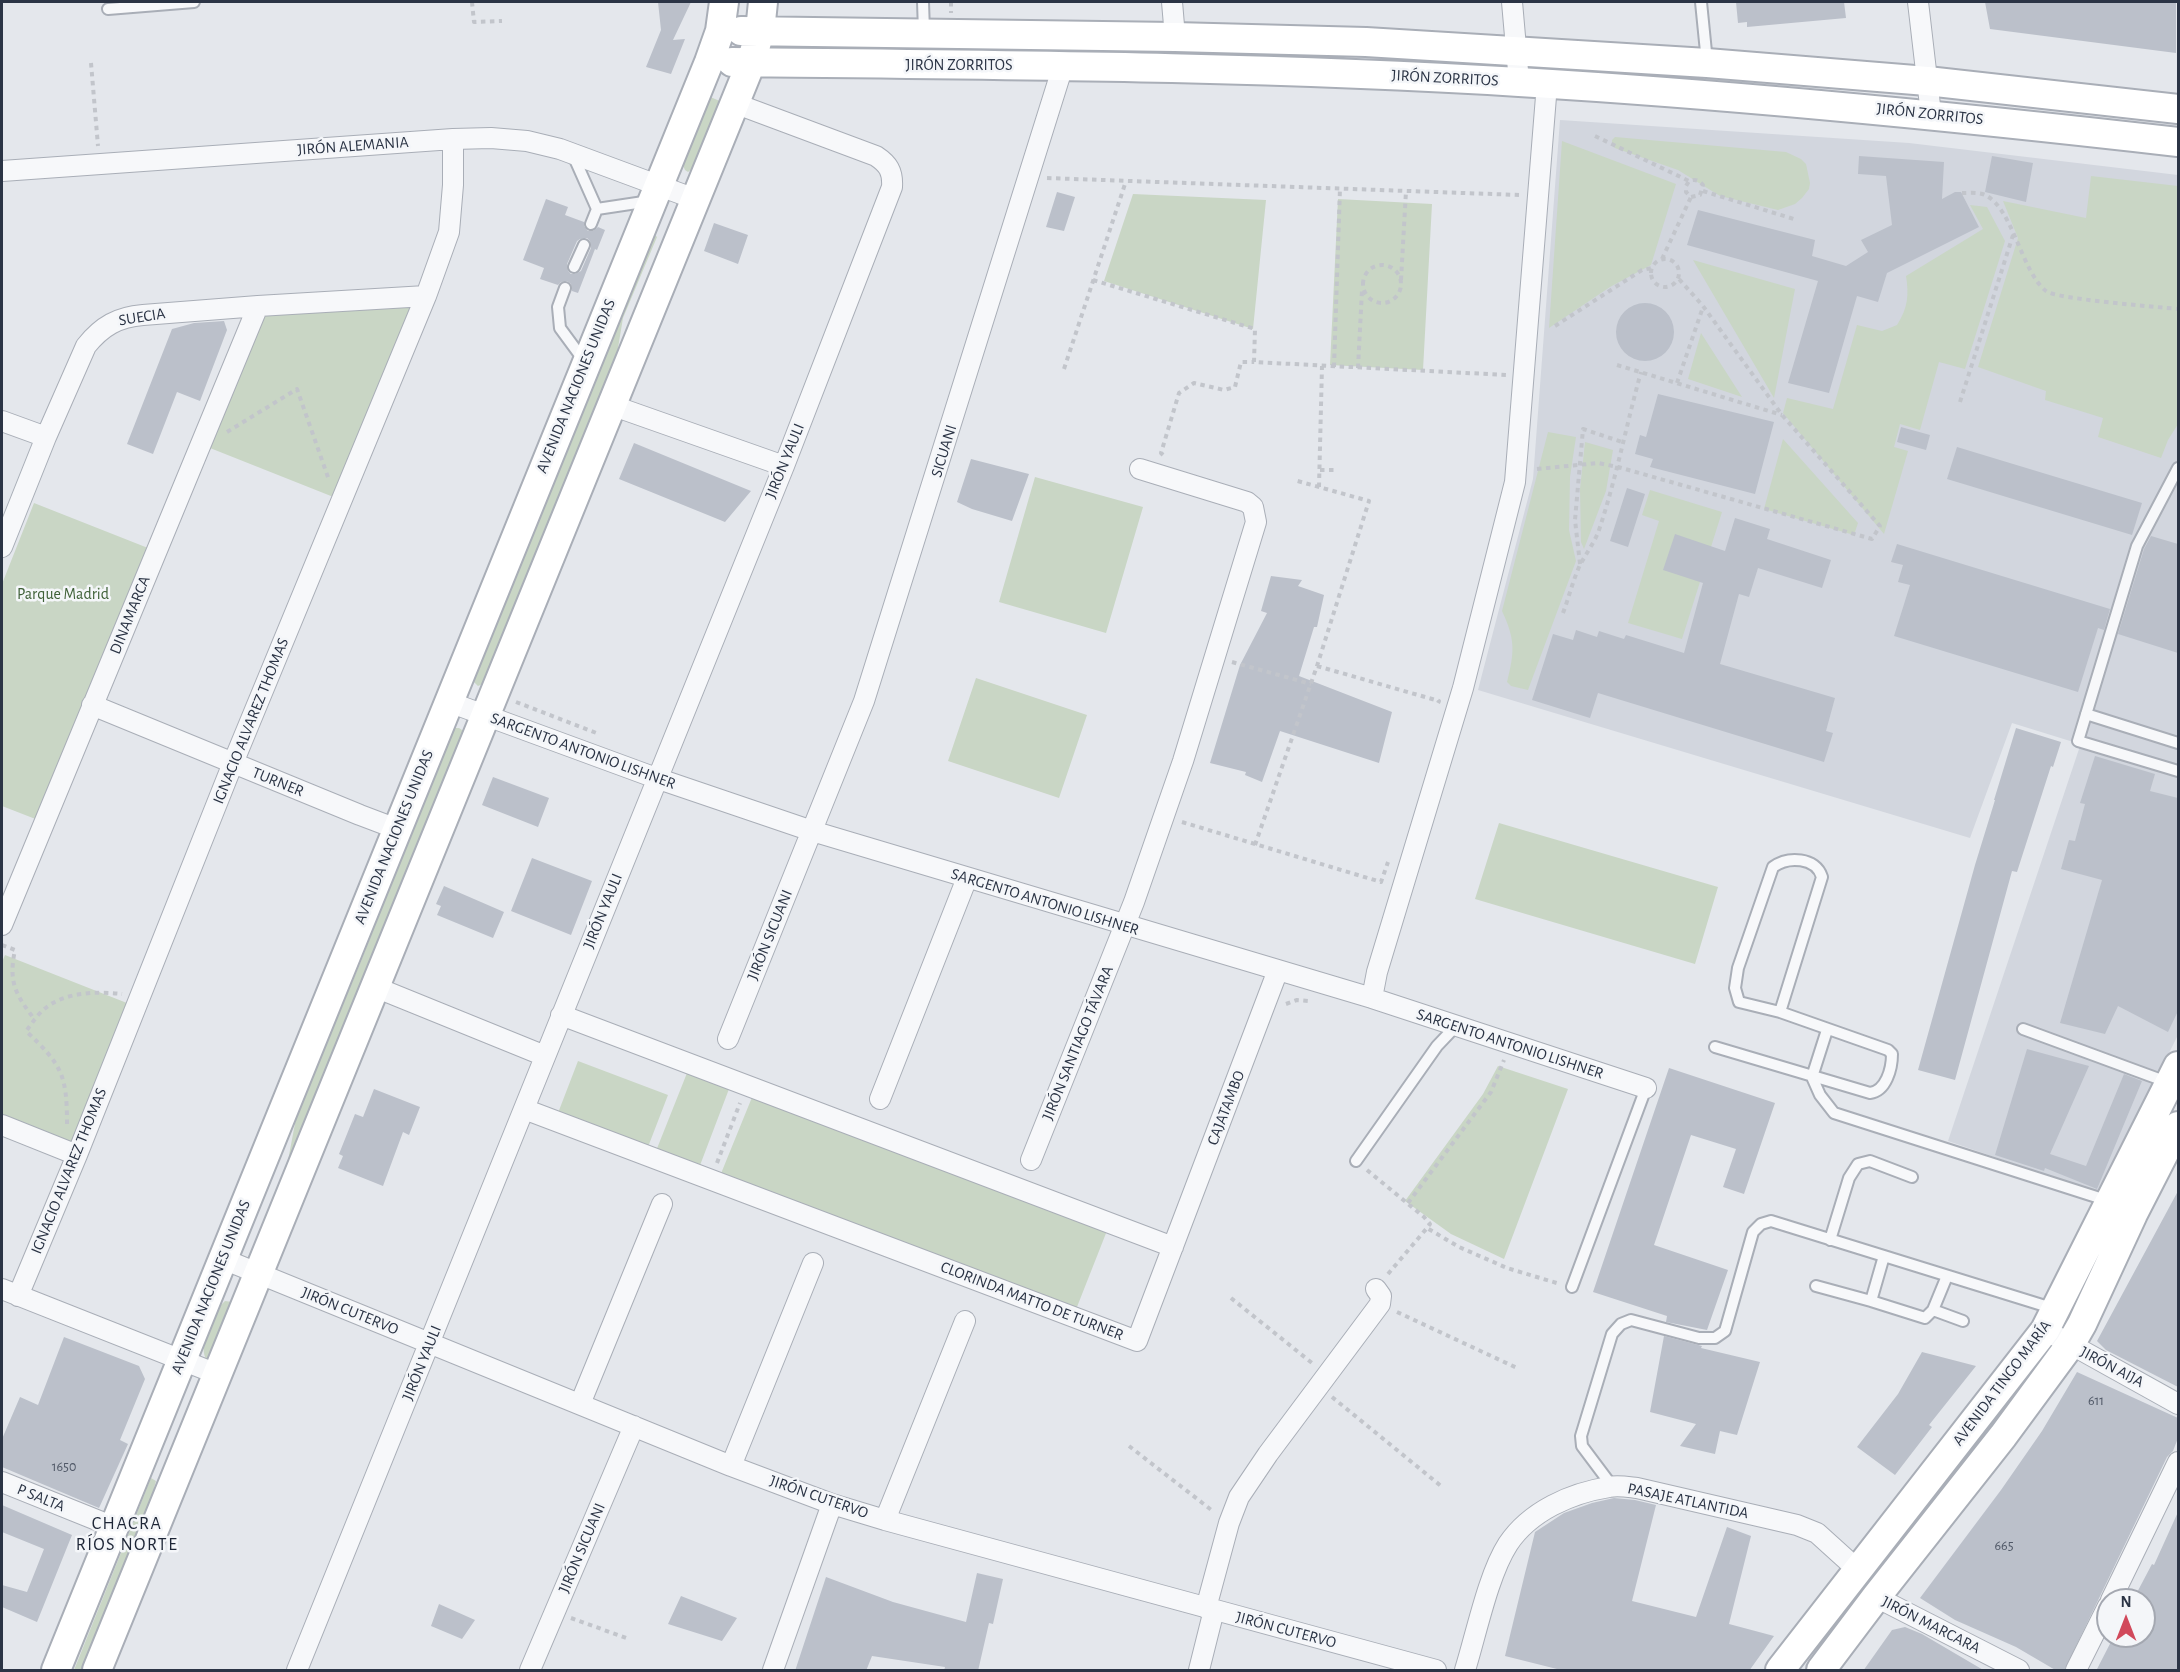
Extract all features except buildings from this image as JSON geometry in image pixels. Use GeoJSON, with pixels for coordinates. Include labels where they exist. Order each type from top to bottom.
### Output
{"type":"FeatureCollection","features":[{"type":"Feature","properties":{"kind":"main road","name":"AVENIDA NACIONES UNIDAS"},"geometry":{"type":"LineString","coordinates":[[56,1671],[709,62],[720,31],[724,2]]}},
{"type":"Feature","properties":{"kind":"main road"},"geometry":{"type":"LineString","coordinates":[[97,1670],[169,1488],[218,1374],[751,63],[760,31],[763,2]]}},
{"type":"Feature","properties":{"kind":"main road","name":"JIRÓN ZORRITOS"},"geometry":{"type":"LineString","coordinates":[[720,31],[1366,42],[1707,63],[1927,81],[2178,109]]}},
{"type":"Feature","properties":{"kind":"main road","name":"JIRÓN ZORRITOS"},"geometry":{"type":"LineString","coordinates":[[709,62],[1064,66],[1321,72],[1533,83],[1931,114],[2178,142]]}},
{"type":"Feature","properties":{"kind":"main road","name":"AVENIDA TINGO MARÍA"},"geometry":{"type":"LineString","coordinates":[[1821,1671],[1876,1597],[2003,1436],[2070,1345],[2082,1324],[2122,1208],[2176,1079]]}},
{"type":"Feature","properties":{"kind":"main road","name":"AVENIDA TINGO MARÍA"},"geometry":{"type":"LineString","coordinates":[[1780,1671],[1859,1571],[2050,1319],[2178,1126]]}},
{"type":"Feature","properties":{"kind":"main road"},"geometry":{"type":"LineString","coordinates":[[1978,1415],[2003,1436]]}},
{"type":"Feature","properties":{"kind":"street"},"geometry":{"type":"LineString","coordinates":[[1172,2],[1175,37]]}},
{"type":"Feature","properties":{"kind":"street"},"geometry":{"type":"LineString","coordinates":[[1372,998],[1377,972],[1462,688],[1515,482],[1539,196],[1533,83],[1516,51],[1512,2]]}},
{"type":"Feature","properties":{"kind":"street"},"geometry":{"type":"LineString","coordinates":[[1918,2],[1931,114]]}},
{"type":"Feature","properties":{"kind":"street","name":"SICUANI"},"geometry":{"type":"LineString","coordinates":[[812,831],[864,701],[890,623],[1064,66]]}},
{"type":"Feature","properties":{"kind":"street","name":"JIRÓN YAULI"},"geometry":{"type":"LineString","coordinates":[[297,1671],[784,466],[890,194],[892,174],[886,163],[876,156],[734,103]]}},
{"type":"Feature","properties":{"kind":"street","name":"JIRÓN ALEMANIA"},"geometry":{"type":"LineString","coordinates":[[2,171],[491,138],[527,141],[573,153],[655,192],[695,199]]}},
{"type":"Feature","properties":{"kind":"street","name":"IGNACIO ALVAREZ THOMAS"},"geometry":{"type":"LineString","coordinates":[[10,1292],[68,1151],[138,1000],[233,763],[426,296],[448,232],[453,185],[453,139]]}},
{"type":"Feature","properties":{"kind":"street","name":"SUECIA"},"geometry":{"type":"LineString","coordinates":[[2,547],[45,437],[86,346],[96,333],[110,323],[125,317],[426,296]]}},
{"type":"Feature","properties":{"kind":"street","name":"DINAMARCA"},"geometry":{"type":"LineString","coordinates":[[2,925],[258,306]]}},
{"type":"Feature","properties":{"kind":"street"},"geometry":{"type":"LineString","coordinates":[[611,405],[784,466]]}},
{"type":"Feature","properties":{"kind":"street"},"geometry":{"type":"LineString","coordinates":[[2,421],[45,437]]}},
{"type":"Feature","properties":{"kind":"street","name":"JIRÓN SANTIAGO TÁVARA"},"geometry":{"type":"LineString","coordinates":[[1031,1160],[1125,926],[1183,761],[1256,522],[1253,507],[1247,502],[1140,469]]}},
{"type":"Feature","properties":{"kind":"street","name":"SARGENTO ANTONIO LISHNER"},"geometry":{"type":"LineString","coordinates":[[448,702],[656,778],[812,831],[1372,998],[1646,1088]]}},
{"type":"Feature","properties":{"kind":"street","name":"TURNER"},"geometry":{"type":"LineString","coordinates":[[92,705],[397,829]]}},
{"type":"Feature","properties":{"kind":"street","name":"JIRÓN SICUANI"},"geometry":{"type":"LineString","coordinates":[[728,1039],[812,831]]}},
{"type":"Feature","properties":{"kind":"street"},"geometry":{"type":"LineString","coordinates":[[880,1099],[967,878]]}},
{"type":"Feature","properties":{"kind":"street","name":"CAJATAMBO"},"geometry":{"type":"LineString","coordinates":[[1173,1246],[1278,970]]}},
{"type":"Feature","properties":{"kind":"street"},"geometry":{"type":"LineString","coordinates":[[375,987],[545,1056]]}},
{"type":"Feature","properties":{"kind":"street"},"geometry":{"type":"LineString","coordinates":[[561,1016],[1173,1246]]}},
{"type":"Feature","properties":{"kind":"street","name":"CLORINDA MATTO DE TURNER"},"geometry":{"type":"LineString","coordinates":[[524,1109],[1137,1341],[1173,1246]]}},
{"type":"Feature","properties":{"kind":"street"},"geometry":{"type":"LineString","coordinates":[[2,1125],[68,1151]]}},
{"type":"Feature","properties":{"kind":"street"},"geometry":{"type":"LineString","coordinates":[[580,1404],[662,1204]]}},
{"type":"Feature","properties":{"kind":"street","name":"JIRÓN CUTERVO"},"geometry":{"type":"LineString","coordinates":[[223,1259],[731,1466],[832,1504],[1436,1671]]}},
{"type":"Feature","properties":{"kind":"street"},"geometry":{"type":"LineString","coordinates":[[731,1466],[813,1263]]}},
{"type":"Feature","properties":{"kind":"street"},"geometry":{"type":"LineString","coordinates":[[10,1292],[218,1374]]}},
{"type":"Feature","properties":{"kind":"street"},"geometry":{"type":"LineString","coordinates":[[1199,1671],[1228,1522],[1239,1497],[1323,1381],[1378,1297]]}},
{"type":"Feature","properties":{"kind":"street","name":"JIRÓN AIJA"},"geometry":{"type":"LineString","coordinates":[[2050,1319],[2070,1345],[2178,1404]]}},
{"type":"Feature","properties":{"kind":"street"},"geometry":{"type":"LineString","coordinates":[[885,1520],[965,1321]]}},
{"type":"Feature","properties":{"kind":"street","name":"JIRÓN SICUANI"},"geometry":{"type":"LineString","coordinates":[[530,1671],[634,1426]]}},
{"type":"Feature","properties":{"kind":"street"},"geometry":{"type":"LineString","coordinates":[[2117,1588],[2178,1462]]}},
{"type":"Feature","properties":{"kind":"street","name":"P SALTA"},"geometry":{"type":"LineString","coordinates":[[2,1482],[114,1527]]}},
{"type":"Feature","properties":{"kind":"street","name":"PASAJE ATLANTIDA"},"geometry":{"type":"LineString","coordinates":[[1465,1671],[1492,1580],[1508,1545],[1526,1522],[1576,1494],[1612,1486],[1637,1488],[1797,1525],[1817,1533],[1859,1571]]}},
{"type":"Feature","properties":{"kind":"street"},"geometry":{"type":"LineString","coordinates":[[773,1671],[832,1504]]}},
{"type":"Feature","properties":{"kind":"street","name":"JIRÓN MARCARA"},"geometry":{"type":"LineString","coordinates":[[1876,1597],[2019,1671]]}},
{"type":"Feature","properties":{"kind":"street"},"geometry":{"type":"LineString","coordinates":[[2076,1671],[2096,1630]]}},
{"type":"Feature","properties":{"kind":"lane"},"geometry":{"type":"LineString","coordinates":[[108,9],[194,2]]}},
{"type":"Feature","properties":{"kind":"lane"},"geometry":{"type":"LineString","coordinates":[[922,2],[924,34]]}},
{"type":"Feature","properties":{"kind":"lane"},"geometry":{"type":"LineString","coordinates":[[1701,2],[1707,63]]}},
{"type":"Feature","properties":{"kind":"lane"},"geometry":{"type":"LineString","coordinates":[[573,153],[597,209],[591,224]]}},
{"type":"Feature","properties":{"kind":"lane"},"geometry":{"type":"LineString","coordinates":[[597,209],[655,192]]}},
{"type":"Feature","properties":{"kind":"lane"},"geometry":{"type":"LineString","coordinates":[[574,267],[584,245]]}},
{"type":"Feature","properties":{"kind":"lane"},"geometry":{"type":"LineString","coordinates":[[565,288],[558,307],[560,328],[586,363]]}},
{"type":"Feature","properties":{"kind":"lane"},"geometry":{"type":"LineString","coordinates":[[2178,468],[2137,546],[2078,741],[2178,771]]}},
{"type":"Feature","properties":{"kind":"lane"},"geometry":{"type":"LineString","coordinates":[[2086,714],[2178,743]]}},
{"type":"Feature","properties":{"kind":"lane"},"geometry":{"type":"LineString","coordinates":[[1715,1047],[1870,1094],[1883,1088],[1892,1061],[1892,1054],[1887,1050],[1780,1012],[1739,1002],[1735,988],[1738,968],[1773,867],[1790,859],[1806,861],[1817,867],[1822,877],[1780,1012]]}},
{"type":"Feature","properties":{"kind":"lane"},"geometry":{"type":"LineString","coordinates":[[1356,1161],[1437,1046],[1456,1026]]}},
{"type":"Feature","properties":{"kind":"lane"},"geometry":{"type":"LineString","coordinates":[[2023,1029],[2176,1079]]}},
{"type":"Feature","properties":{"kind":"lane"},"geometry":{"type":"LineString","coordinates":[[1827,1030],[1812,1077],[1820,1095],[1834,1113],[2122,1208]]}},
{"type":"Feature","properties":{"kind":"lane"},"geometry":{"type":"LineString","coordinates":[[1572,1287],[1646,1088]]}},
{"type":"Feature","properties":{"kind":"lane"},"geometry":{"type":"LineString","coordinates":[[1830,1240],[1850,1178],[1858,1164],[1870,1161],[1912,1178]]}},
{"type":"Feature","properties":{"kind":"lane"},"geometry":{"type":"LineString","coordinates":[[1612,1486],[1582,1446],[1581,1436],[1612,1334],[1621,1324],[1631,1320],[1700,1338],[1715,1338],[1725,1331],[1753,1232],[1761,1224],[1771,1221],[1947,1275],[2050,1319]]}},
{"type":"Feature","properties":{"kind":"lane"},"geometry":{"type":"LineString","coordinates":[[1871,1301],[1884,1256]]}},
{"type":"Feature","properties":{"kind":"lane"},"geometry":{"type":"LineString","coordinates":[[1816,1286],[1925,1318],[1934,1310],[1947,1275]]}},
{"type":"Feature","properties":{"kind":"lane"},"geometry":{"type":"LineString","coordinates":[[1934,1310],[1963,1320]]}},
{"type":"Feature","properties":{"kind":"path"},"geometry":{"type":"LineString","coordinates":[[472,2],[474,22],[502,21]]}},
{"type":"Feature","properties":{"kind":"path"},"geometry":{"type":"LineString","coordinates":[[91,63],[99,165]]}},
{"type":"Feature","properties":{"kind":"path"},"geometry":{"type":"LineString","coordinates":[[1595,136],[1689,181]]}},
{"type":"Feature","properties":{"kind":"path"},"geometry":{"type":"LineString","coordinates":[[1028,177],[1539,196]]}},
{"type":"Feature","properties":{"kind":"path"},"geometry":{"type":"LineString","coordinates":[[1694,179],[1700,181],[1703,191],[1700,195],[1691,197],[1686,192],[1686,186],[1694,179]]}},
{"type":"Feature","properties":{"kind":"path"},"geometry":{"type":"LineString","coordinates":[[1064,369],[1125,181]]}},
{"type":"Feature","properties":{"kind":"path"},"geometry":{"type":"LineString","coordinates":[[1334,367],[1340,188]]}},
{"type":"Feature","properties":{"kind":"path"},"geometry":{"type":"LineString","coordinates":[[1362,284],[1369,299],[1377,303],[1385,303],[1399,293],[1406,191]]}},
{"type":"Feature","properties":{"kind":"path"},"geometry":{"type":"LineString","coordinates":[[1703,191],[1797,220]]}},
{"type":"Feature","properties":{"kind":"path"},"geometry":{"type":"LineString","coordinates":[[1962,193],[1983,193],[1997,203],[2037,281],[2047,293],[2178,309]]}},
{"type":"Feature","properties":{"kind":"path"},"geometry":{"type":"LineString","coordinates":[[1555,326],[1642,270],[1652,268],[1662,259],[1691,197]]}},
{"type":"Feature","properties":{"kind":"path"},"geometry":{"type":"LineString","coordinates":[[1960,402],[2013,235]]}},
{"type":"Feature","properties":{"kind":"path"},"geometry":{"type":"LineString","coordinates":[[1537,469],[1598,463],[1872,539],[1880,526],[1782,415],[1703,306],[1679,279],[1679,270],[1675,262],[1662,259]]}},
{"type":"Feature","properties":{"kind":"path"},"geometry":{"type":"LineString","coordinates":[[1358,368],[1362,284],[1365,274],[1372,268],[1382,265],[1392,268],[1399,275],[1401,285]]}},
{"type":"Feature","properties":{"kind":"path"},"geometry":{"type":"LineString","coordinates":[[1652,268],[1652,278],[1658,286],[1667,288],[1679,279]]}},
{"type":"Feature","properties":{"kind":"path"},"geometry":{"type":"LineString","coordinates":[[1093,280],[1256,329],[1254,362]]}},
{"type":"Feature","properties":{"kind":"path"},"geometry":{"type":"LineString","coordinates":[[1677,383],[1703,306]]}},
{"type":"Feature","properties":{"kind":"path"},"geometry":{"type":"LineString","coordinates":[[1163,476],[1168,460],[1161,453],[1179,393],[1194,383],[1224,390],[1235,387],[1241,362],[1524,376]]}},
{"type":"Feature","properties":{"kind":"path"},"geometry":{"type":"LineString","coordinates":[[1617,365],[1782,415]]}},
{"type":"Feature","properties":{"kind":"path"},"geometry":{"type":"LineString","coordinates":[[1319,487],[1322,366]]}},
{"type":"Feature","properties":{"kind":"path"},"geometry":{"type":"LineString","coordinates":[[1563,613],[1580,566],[1596,536],[1618,467],[1622,442],[1641,372]]}},
{"type":"Feature","properties":{"kind":"path"},"geometry":{"type":"LineString","coordinates":[[198,449],[297,389],[339,507]]}},
{"type":"Feature","properties":{"kind":"path"},"geometry":{"type":"LineString","coordinates":[[1580,566],[1575,520],[1583,429],[1622,442]]}},
{"type":"Feature","properties":{"kind":"path"},"geometry":{"type":"LineString","coordinates":[[1320,470],[1338,470]]}},
{"type":"Feature","properties":{"kind":"path"},"geometry":{"type":"LineString","coordinates":[[1255,845],[1317,666],[1369,501],[1294,480]]}},
{"type":"Feature","properties":{"kind":"path"},"geometry":{"type":"LineString","coordinates":[[1228,661],[1311,684]]}},
{"type":"Feature","properties":{"kind":"path"},"geometry":{"type":"LineString","coordinates":[[1317,666],[1439,701],[1435,712]]}},
{"type":"Feature","properties":{"kind":"path"},"geometry":{"type":"LineString","coordinates":[[1178,821],[1381,882],[1388,860]]}},
{"type":"Feature","properties":{"kind":"path"},"geometry":{"type":"LineString","coordinates":[[2,945],[15,950],[12,966],[14,988],[18,998],[35,1020]]}},
{"type":"Feature","properties":{"kind":"path"},"geometry":{"type":"LineString","coordinates":[[68,1151],[64,1083],[55,1060],[26,1031],[50,1005],[68,997],[84,994],[121,994],[138,1000]]}},
{"type":"Feature","properties":{"kind":"path"},"geometry":{"type":"LineString","coordinates":[[1408,1203],[1491,1092],[1510,1044]]}},
{"type":"Feature","properties":{"kind":"path"},"geometry":{"type":"LineString","coordinates":[[711,1180],[747,1085]]}},
{"type":"Feature","properties":{"kind":"path"},"geometry":{"type":"LineString","coordinates":[[1356,1161],[1430,1224],[1378,1297],[1517,1368]]}},
{"type":"Feature","properties":{"kind":"path"},"geometry":{"type":"LineString","coordinates":[[1427,1228],[1459,1247],[1507,1268],[1572,1287]]}},
{"type":"Feature","properties":{"kind":"path"},"geometry":{"type":"LineString","coordinates":[[1231,1298],[1441,1486]]}},
{"type":"Feature","properties":{"kind":"path"},"geometry":{"type":"LineString","coordinates":[[1130,1446],[1228,1522]]}},
{"type":"Feature","properties":{"kind":"path"},"geometry":{"type":"LineString","coordinates":[[555,1612],[629,1639]]}},
{"type":"Feature","properties":{"kind":"shaded area"},"geometry":{"type":"Polygon","coordinates":[[[1560,120],[1909,143],[2178,175],[2178,1035],[2099,1193],[1948,1141],[2080,746],[2167,771],[2012,723],[1970,838],[1478,690],[1533,479],[1560,120]]]}},
{"type":"Feature","properties":{"kind":"green space"},"geometry":{"type":"Polygon","coordinates":[[[708,96],[722,102],[694,167],[688,172],[682,163],[708,96]]]}},
{"type":"Feature","properties":{"kind":"green space"},"geometry":{"type":"Polygon","coordinates":[[[1615,137],[1786,152],[1806,164],[1809,189],[1795,204],[1778,210],[1720,196],[1678,170],[1615,148],[1612,140],[1615,137]]]}},
{"type":"Feature","properties":{"kind":"green space"},"geometry":{"type":"Polygon","coordinates":[[[1562,141],[1676,184],[1651,265],[1610,287],[1549,328],[1562,141]]]}},
{"type":"Feature","properties":{"kind":"green space"},"geometry":{"type":"Polygon","coordinates":[[[2091,176],[2178,186],[2178,424],[2161,458],[2098,437],[2103,418],[2045,400],[2046,391],[1978,367],[2018,238],[2003,201],[2086,218],[2091,176]]]}},
{"type":"Feature","properties":{"kind":"green space"},"geometry":{"type":"Polygon","coordinates":[[[1133,194],[1266,200],[1253,329],[1104,281],[1133,194]]]}},
{"type":"Feature","properties":{"kind":"green space"},"geometry":{"type":"Polygon","coordinates":[[[1338,199],[1432,204],[1423,370],[1330,365],[1338,199]]]}},
{"type":"Feature","properties":{"kind":"green space"},"geometry":{"type":"Polygon","coordinates":[[[1970,205],[1987,207],[2005,241],[1965,369],[1939,362],[1920,430],[1900,424],[1894,447],[1908,451],[1884,534],[1783,413],[1787,398],[1833,409],[1857,325],[1882,331],[1897,325],[1907,301],[1906,276],[1983,229],[1970,205]]]}},
{"type":"Feature","properties":{"kind":"green space"},"geometry":{"type":"Polygon","coordinates":[[[654,234],[657,237],[623,318],[616,360],[487,682],[478,686],[473,681],[654,234]]]}},
{"type":"Feature","properties":{"kind":"green space"},"geometry":{"type":"Polygon","coordinates":[[[1693,260],[1795,289],[1774,398],[1693,260]]]}},
{"type":"Feature","properties":{"kind":"green space"},"geometry":{"type":"Polygon","coordinates":[[[424,297],[341,500],[210,448],[261,316],[424,297]]]}},
{"type":"Feature","properties":{"kind":"green space"},"geometry":{"type":"Polygon","coordinates":[[[1701,333],[1742,397],[1688,379],[1701,333]]]}},
{"type":"Feature","properties":{"kind":"green space"},"geometry":{"type":"Polygon","coordinates":[[[1548,432],[1576,437],[1570,477],[1569,530],[1576,561],[1528,690],[1511,686],[1507,682],[1512,645],[1502,611],[1548,432]]]}},
{"type":"Feature","properties":{"kind":"green space"},"geometry":{"type":"Polygon","coordinates":[[[1783,439],[1858,523],[1854,535],[1764,509],[1783,439]]]}},
{"type":"Feature","properties":{"kind":"green space"},"geometry":{"type":"Polygon","coordinates":[[[1585,442],[1613,450],[1606,491],[1584,549],[1581,542],[1580,489],[1585,442]]]}},
{"type":"Feature","properties":{"kind":"green space"},"geometry":{"type":"Polygon","coordinates":[[[1035,477],[1143,507],[1106,633],[999,602],[1035,477]]]}},
{"type":"Feature","properties":{"kind":"green space"},"geometry":{"type":"Polygon","coordinates":[[[1650,490],[1722,512],[1682,639],[1628,623],[1659,521],[1642,515],[1650,490]]]}},
{"type":"Feature","properties":{"kind":"green space","name":"Parque Madrid"},"geometry":{"type":"Polygon","coordinates":[[[34,503],[148,548],[38,820],[2,806],[2,584],[34,503]]]}},
{"type":"Feature","properties":{"kind":"green space"},"geometry":{"type":"Polygon","coordinates":[[[976,678],[1087,715],[1059,798],[948,761],[976,678]]]}},
{"type":"Feature","properties":{"kind":"green space"},"geometry":{"type":"Polygon","coordinates":[[[452,728],[459,728],[465,732],[286,1171],[297,1113],[361,961],[452,728]]]}},
{"type":"Feature","properties":{"kind":"green space"},"geometry":{"type":"Polygon","coordinates":[[[1499,823],[1718,887],[1695,964],[1475,899],[1499,823]]]}},
{"type":"Feature","properties":{"kind":"green space"},"geometry":{"type":"Polygon","coordinates":[[[5,955],[132,1005],[73,1146],[2,1118],[2,962],[5,955]]]}},
{"type":"Feature","properties":{"kind":"green space"},"geometry":{"type":"Polygon","coordinates":[[[578,1061],[668,1095],[648,1147],[558,1113],[578,1061]]]}},
{"type":"Feature","properties":{"kind":"green space"},"geometry":{"type":"Polygon","coordinates":[[[1498,1066],[1568,1089],[1504,1259],[1451,1234],[1405,1201],[1483,1094],[1498,1066]]]}},
{"type":"Feature","properties":{"kind":"green space"},"geometry":{"type":"Polygon","coordinates":[[[687,1073],[729,1089],[699,1168],[656,1151],[687,1073]]]}},
{"type":"Feature","properties":{"kind":"green space"},"geometry":{"type":"Polygon","coordinates":[[[757,1085],[1112,1218],[1075,1312],[720,1176],[757,1085]]]}},
{"type":"Feature","properties":{"kind":"green space"},"geometry":{"type":"Polygon","coordinates":[[[225,1301],[232,1302],[210,1361],[204,1355],[205,1343],[221,1305],[225,1301]]]}},
{"type":"Feature","properties":{"kind":"green space"},"geometry":{"type":"Polygon","coordinates":[[[151,1478],[156,1481],[151,1499],[150,1518],[90,1670],[74,1670],[151,1478]]]}},
{"type":"Feature","properties":{"kind":"district","name":"CHACRA RÍOS NORTE"},"geometry":{"type":"Point","coordinates":[127,1534]}}]}
